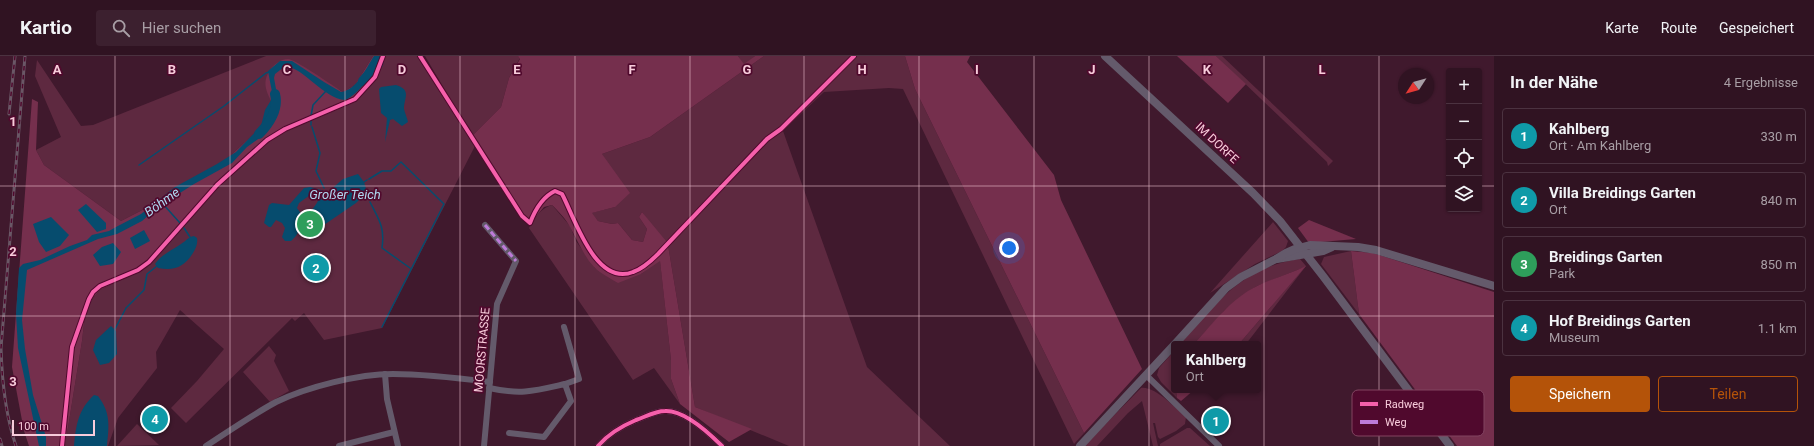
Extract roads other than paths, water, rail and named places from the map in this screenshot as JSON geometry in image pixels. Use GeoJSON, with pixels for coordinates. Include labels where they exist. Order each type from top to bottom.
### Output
{"type":"FeatureCollection","features":[{"type":"Feature","properties":{"kind":"street","name":"IM DORFE"},"geometry":{"type":"LineString","coordinates":[[1105,56],[1253,193],[1293,236],[1408,390]]}},
{"type":"Feature","properties":{"kind":"street","name":"MOORSTRASSE"},"geometry":{"type":"LineString","coordinates":[[484,225],[516,260],[497,304],[484,446]]}},
{"type":"Feature","properties":{"kind":"street"},"geometry":{"type":"LineString","coordinates":[[1286,253],[1293,236]]}},
{"type":"Feature","properties":{"kind":"street"},"geometry":{"type":"LineString","coordinates":[[1276,259],[1322,245],[1332,247],[1358,247],[1376,250],[1494,286]]}},
{"type":"Feature","properties":{"kind":"street"},"geometry":{"type":"LineString","coordinates":[[1177,341],[1226,288],[1242,277],[1286,253],[1304,250],[1323,251],[1332,247]]}},
{"type":"Feature","properties":{"kind":"street"},"geometry":{"type":"LineString","coordinates":[[1316,266],[1323,251]]}},
{"type":"Feature","properties":{"kind":"street"},"geometry":{"type":"LineString","coordinates":[[206,446],[265,409],[294,395],[346,380],[385,374],[451,377],[515,392],[531,391],[565,384],[579,379],[564,327]]}},
{"type":"Feature","properties":{"kind":"street"},"geometry":{"type":"LineString","coordinates":[[1080,446],[1147,376],[1171,348]]}},
{"type":"Feature","properties":{"kind":"street"},"geometry":{"type":"LineString","coordinates":[[385,374],[387,399],[398,446]]}},
{"type":"Feature","properties":{"kind":"street"},"geometry":{"type":"LineString","coordinates":[[1147,376],[1219,446]]}},
{"type":"Feature","properties":{"kind":"street"},"geometry":{"type":"LineString","coordinates":[[509,433],[544,437],[571,401],[565,384]]}},
{"type":"Feature","properties":{"kind":"street"},"geometry":{"type":"LineString","coordinates":[[598,446],[619,428],[660,411],[679,413],[722,446]]}},
{"type":"Feature","properties":{"kind":"street"},"geometry":{"type":"LineString","coordinates":[[339,446],[394,432]]}},
{"type":"Feature","properties":{"kind":"street","name":"IM DORFE"},"geometry":{"type":"LineString","coordinates":[[1443,436],[1450,446]]}},
{"type":"Feature","properties":{"kind":"water"},"geometry":{"type":"Polygon","coordinates":[[[374,56],[380,56],[370,75],[356,93],[345,100],[329,94],[298,71],[284,67],[275,74],[274,78],[278,100],[268,126],[261,137],[247,147],[232,163],[194,184],[158,207],[142,221],[117,234],[98,239],[27,270],[22,320],[25,349],[33,395],[46,437],[46,446],[39,446],[18,348],[16,314],[19,268],[23,264],[40,260],[87,240],[92,235],[109,231],[141,214],[175,187],[236,152],[261,126],[265,110],[273,97],[268,71],[280,61],[292,61],[341,92],[352,87],[356,83],[374,56]]]}},
{"type":"Feature","properties":{"kind":"water"},"geometry":{"type":"Polygon","coordinates":[[[396,85],[404,89],[406,92],[404,109],[408,122],[402,126],[393,119],[390,120],[385,142],[387,118],[381,113],[379,89],[381,87],[396,85]]]}},
{"type":"Feature","properties":{"kind":"water","name":"Großer Teich"},"geometry":{"type":"Polygon","coordinates":[[[358,174],[364,182],[367,192],[356,203],[321,227],[317,229],[304,222],[296,236],[291,241],[285,241],[282,237],[285,228],[282,223],[276,220],[271,227],[269,227],[264,223],[269,205],[272,203],[289,205],[304,188],[310,187],[328,192],[343,179],[358,174]],[[310,195],[299,203],[297,208],[302,215],[310,212],[318,201],[317,197],[310,195]]]}},
{"type":"Feature","properties":{"kind":"water"},"geometry":{"type":"Polygon","coordinates":[[[86,204],[106,223],[106,229],[97,232],[78,210],[86,204]]]}},
{"type":"Feature","properties":{"kind":"water"},"geometry":{"type":"Polygon","coordinates":[[[51,217],[69,235],[60,246],[46,252],[39,242],[33,224],[51,217]]]}},
{"type":"Feature","properties":{"kind":"water"},"geometry":{"type":"Polygon","coordinates":[[[144,230],[150,241],[135,249],[130,238],[144,230]]]}},
{"type":"Feature","properties":{"kind":"water"},"geometry":{"type":"Polygon","coordinates":[[[194,236],[197,238],[196,246],[190,258],[186,262],[174,268],[158,268],[155,264],[161,258],[194,236]]]}},
{"type":"Feature","properties":{"kind":"water"},"geometry":{"type":"Polygon","coordinates":[[[113,243],[121,252],[113,264],[100,266],[93,255],[102,247],[113,243]]]}},
{"type":"Feature","properties":{"kind":"water"},"geometry":{"type":"Polygon","coordinates":[[[111,326],[116,331],[117,354],[109,363],[100,365],[93,350],[96,340],[111,326]]]}},
{"type":"Feature","properties":{"kind":"water"},"geometry":{"type":"Polygon","coordinates":[[[94,395],[98,396],[107,414],[107,446],[74,446],[81,412],[84,406],[94,395]]]}},
{"type":"Feature","properties":{"kind":"waterway","name":"Böhme"},"geometry":{"type":"LineString","coordinates":[[363,81],[378,64],[380,56]]}},
{"type":"Feature","properties":{"kind":"waterway"},"geometry":{"type":"LineString","coordinates":[[139,165],[224,106],[269,72]]}},
{"type":"Feature","properties":{"kind":"waterway"},"geometry":{"type":"LineString","coordinates":[[311,116],[313,105],[326,91]]}},
{"type":"Feature","properties":{"kind":"waterway","name":"Böhme"},"geometry":{"type":"LineString","coordinates":[[259,134],[272,116],[276,105],[275,94]]}},
{"type":"Feature","properties":{"kind":"waterway"},"geometry":{"type":"LineString","coordinates":[[312,127],[320,153],[316,171],[324,188]]}},
{"type":"Feature","properties":{"kind":"waterway"},"geometry":{"type":"LineString","coordinates":[[369,179],[382,171],[391,171],[401,162],[444,204],[382,327]]}},
{"type":"Feature","properties":{"kind":"waterway"},"geometry":{"type":"LineString","coordinates":[[366,192],[368,197]]}},
{"type":"Feature","properties":{"kind":"waterway"},"geometry":{"type":"LineString","coordinates":[[370,202],[379,219],[382,229],[382,248],[410,268]]}},
{"type":"Feature","properties":{"kind":"waterway"},"geometry":{"type":"LineString","coordinates":[[163,204],[180,223]]}},
{"type":"Feature","properties":{"kind":"waterway"},"geometry":{"type":"LineString","coordinates":[[184,228],[190,237]]}},
{"type":"Feature","properties":{"kind":"waterway"},"geometry":{"type":"LineString","coordinates":[[115,329],[126,308],[144,290],[147,274],[157,266]]}},
{"type":"Feature","properties":{"kind":"railway"},"geometry":{"type":"LineString","coordinates":[[9,114],[15,56]]}},
{"type":"Feature","properties":{"kind":"railway"},"geometry":{"type":"LineString","coordinates":[[16,446],[9,422],[5,398],[1,348],[25,56]]}},
{"type":"Feature","properties":{"kind":"railway"},"geometry":{"type":"LineString","coordinates":[[0,439],[2,446]]}},
{"type":"Feature","properties":{"kind":"place","name":"Breidings Garten"},"geometry":{"type":"Point","coordinates":[310,224]}},
{"type":"Feature","properties":{"kind":"place","name":"Villa Breidings Garten"},"geometry":{"type":"Point","coordinates":[316,268]}},
{"type":"Feature","properties":{"kind":"place","name":"Hof Breidings Garten"},"geometry":{"type":"Point","coordinates":[155,419]}},
{"type":"Feature","properties":{"kind":"place","name":"Kahlberg"},"geometry":{"type":"Point","coordinates":[1216,421]}}]}
